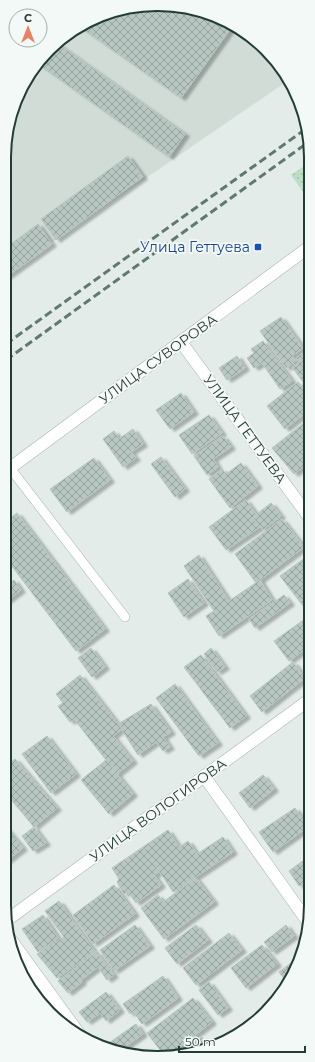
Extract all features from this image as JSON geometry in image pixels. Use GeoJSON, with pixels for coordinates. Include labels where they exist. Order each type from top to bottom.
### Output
{"type":"FeatureCollection","features":[{"type":"Feature","properties":{"kind":"street","name":"УЛИЦА СУВОРОВА"},"geometry":{"type":"LineString","coordinates":[[11,468],[304,252]]}},
{"type":"Feature","properties":{"kind":"street","name":"УЛИЦА ГЕТТУЕВА"},"geometry":{"type":"LineString","coordinates":[[181,342],[304,510]]}},
{"type":"Feature","properties":{"kind":"street","name":"УЛИЦА ВОЛОГИРОВА"},"geometry":{"type":"LineString","coordinates":[[11,917],[304,703]]}},
{"type":"Feature","properties":{"kind":"street"},"geometry":{"type":"LineString","coordinates":[[204,776],[304,916]]}},
{"type":"Feature","properties":{"kind":"street"},"geometry":{"type":"LineString","coordinates":[[18,950],[71,1023]]}},
{"type":"Feature","properties":{"kind":"lane"},"geometry":{"type":"LineString","coordinates":[[11,474],[125,617]]}},
{"type":"Feature","properties":{"kind":"shaded area"},"geometry":{"type":"Polygon","coordinates":[[[148,11],[177,12],[214,22],[247,41],[268,61],[284,84],[11,271],[11,148],[16,120],[22,101],[41,68],[68,41],[101,22],[120,16],[148,11]]]}},
{"type":"Feature","properties":{"kind":"green space"},"geometry":{"type":"Polygon","coordinates":[[[304,166],[304,193],[291,175],[304,166]]]}},
{"type":"Feature","properties":{"kind":"building"},"geometry":{"type":"Polygon","coordinates":[[[148,11],[177,12],[195,16],[214,22],[230,30],[181,98],[85,30],[110,19],[148,11]]]}},
{"type":"Feature","properties":{"kind":"building"},"geometry":{"type":"Polygon","coordinates":[[[62,47],[185,134],[169,157],[42,67],[62,47]]]}},
{"type":"Feature","properties":{"kind":"building"},"geometry":{"type":"Polygon","coordinates":[[[128,156],[143,177],[56,240],[41,219],[128,156]]]}},
{"type":"Feature","properties":{"kind":"building"},"geometry":{"type":"Polygon","coordinates":[[[38,224],[52,244],[11,273],[11,244],[38,224]]]}},
{"type":"Feature","properties":{"kind":"building"},"geometry":{"type":"Polygon","coordinates":[[[281,317],[303,348],[292,356],[296,361],[286,368],[260,331],[281,317]]]}},
{"type":"Feature","properties":{"kind":"building"},"geometry":{"type":"Polygon","coordinates":[[[263,341],[292,381],[280,389],[262,363],[254,368],[247,358],[254,353],[251,349],[263,341]]]}},
{"type":"Feature","properties":{"kind":"building"},"geometry":{"type":"Polygon","coordinates":[[[304,352],[304,383],[292,367],[299,362],[296,358],[304,352]]]}},
{"type":"Feature","properties":{"kind":"building"},"geometry":{"type":"Polygon","coordinates":[[[237,356],[245,368],[227,380],[219,368],[237,356]]]}},
{"type":"Feature","properties":{"kind":"building"},"geometry":{"type":"Polygon","coordinates":[[[298,382],[304,390],[304,414],[285,429],[267,406],[298,382]]]}},
{"type":"Feature","properties":{"kind":"building"},"geometry":{"type":"Polygon","coordinates":[[[181,393],[194,412],[170,429],[156,410],[181,393]]]}},
{"type":"Feature","properties":{"kind":"building"},"geometry":{"type":"Polygon","coordinates":[[[209,415],[222,433],[192,454],[179,435],[209,415]]]}},
{"type":"Feature","properties":{"kind":"building"},"geometry":{"type":"Polygon","coordinates":[[[304,423],[304,444],[283,461],[272,448],[304,423]]]}},
{"type":"Feature","properties":{"kind":"building"},"geometry":{"type":"Polygon","coordinates":[[[133,429],[143,444],[131,452],[136,458],[123,467],[103,439],[114,431],[119,439],[133,429]]]}},
{"type":"Feature","properties":{"kind":"building"},"geometry":{"type":"Polygon","coordinates":[[[223,436],[231,447],[213,459],[218,467],[207,475],[194,456],[223,436]]]}},
{"type":"Feature","properties":{"kind":"building"},"geometry":{"type":"Polygon","coordinates":[[[304,444],[304,466],[294,474],[283,461],[304,444]]]}},
{"type":"Feature","properties":{"kind":"building"},"geometry":{"type":"Polygon","coordinates":[[[161,457],[185,489],[175,497],[151,464],[161,457]]]}},
{"type":"Feature","properties":{"kind":"building"},"geometry":{"type":"Polygon","coordinates":[[[94,458],[110,480],[67,512],[50,489],[94,458]]]}},
{"type":"Feature","properties":{"kind":"building"},"geometry":{"type":"Polygon","coordinates":[[[241,463],[258,486],[230,508],[209,479],[222,469],[226,474],[241,463]]]}},
{"type":"Feature","properties":{"kind":"building"},"geometry":{"type":"Polygon","coordinates":[[[246,500],[256,514],[253,517],[260,527],[226,550],[209,527],[246,500]]]}},
{"type":"Feature","properties":{"kind":"building"},"geometry":{"type":"Polygon","coordinates":[[[271,503],[281,516],[263,530],[253,517],[271,503]]]}},
{"type":"Feature","properties":{"kind":"building"},"geometry":{"type":"Polygon","coordinates":[[[17,513],[105,629],[76,651],[11,565],[11,518],[17,513]]]}},
{"type":"Feature","properties":{"kind":"building"},"geometry":{"type":"Polygon","coordinates":[[[282,519],[304,547],[256,583],[235,554],[282,519]]]}},
{"type":"Feature","properties":{"kind":"building"},"geometry":{"type":"Polygon","coordinates":[[[199,555],[229,601],[260,580],[272,600],[219,636],[206,616],[214,611],[184,566],[199,555]]]}},
{"type":"Feature","properties":{"kind":"building"},"geometry":{"type":"Polygon","coordinates":[[[304,558],[304,607],[280,576],[304,558]]]}},
{"type":"Feature","properties":{"kind":"building"},"geometry":{"type":"Polygon","coordinates":[[[188,579],[204,603],[184,617],[168,593],[188,579]]]}},
{"type":"Feature","properties":{"kind":"building"},"geometry":{"type":"Polygon","coordinates":[[[14,580],[21,590],[11,598],[11,582],[14,580]]]}},
{"type":"Feature","properties":{"kind":"building"},"geometry":{"type":"Polygon","coordinates":[[[284,595],[290,603],[255,628],[249,619],[284,595]]]}},
{"type":"Feature","properties":{"kind":"building"},"geometry":{"type":"Polygon","coordinates":[[[304,620],[304,650],[289,661],[274,641],[304,620]]]}},
{"type":"Feature","properties":{"kind":"building"},"geometry":{"type":"Polygon","coordinates":[[[91,648],[105,667],[92,677],[78,658],[91,648]]]}},
{"type":"Feature","properties":{"kind":"building"},"geometry":{"type":"Polygon","coordinates":[[[211,648],[225,667],[217,672],[204,654],[211,648]]]}},
{"type":"Feature","properties":{"kind":"building"},"geometry":{"type":"Polygon","coordinates":[[[201,655],[246,716],[230,728],[184,667],[201,655]]]}},
{"type":"Feature","properties":{"kind":"building"},"geometry":{"type":"Polygon","coordinates":[[[293,662],[304,677],[304,679],[262,712],[250,696],[293,662]]]}},
{"type":"Feature","properties":{"kind":"building"},"geometry":{"type":"Polygon","coordinates":[[[80,675],[122,729],[113,736],[133,761],[117,774],[74,719],[70,722],[58,706],[63,703],[56,694],[80,675]]]}},
{"type":"Feature","properties":{"kind":"building"},"geometry":{"type":"Polygon","coordinates":[[[175,684],[218,743],[199,756],[156,698],[175,684]]]}},
{"type":"Feature","properties":{"kind":"building"},"geometry":{"type":"Polygon","coordinates":[[[151,704],[171,732],[163,737],[170,747],[163,751],[156,742],[138,755],[118,724],[151,704]]]}},
{"type":"Feature","properties":{"kind":"building"},"geometry":{"type":"Polygon","coordinates":[[[47,736],[76,774],[51,793],[22,754],[47,736]]]}},
{"type":"Feature","properties":{"kind":"building"},"geometry":{"type":"Polygon","coordinates":[[[15,759],[57,808],[34,827],[11,799],[11,762],[15,759]]]}},
{"type":"Feature","properties":{"kind":"building"},"geometry":{"type":"Polygon","coordinates":[[[106,760],[133,794],[109,814],[81,780],[106,760]]]}},
{"type":"Feature","properties":{"kind":"building"},"geometry":{"type":"Polygon","coordinates":[[[263,775],[274,789],[250,808],[239,793],[263,775]]]}},
{"type":"Feature","properties":{"kind":"building"},"geometry":{"type":"Polygon","coordinates":[[[295,808],[304,821],[304,830],[273,852],[259,832],[295,808]]]}},
{"type":"Feature","properties":{"kind":"building"},"geometry":{"type":"Polygon","coordinates":[[[34,827],[46,843],[33,851],[22,836],[34,827]]]}},
{"type":"Feature","properties":{"kind":"building"},"geometry":{"type":"Polygon","coordinates":[[[168,830],[179,847],[188,841],[197,854],[223,837],[233,852],[173,892],[143,847],[168,830]]]}},
{"type":"Feature","properties":{"kind":"building"},"geometry":{"type":"Polygon","coordinates":[[[11,833],[23,848],[11,857],[11,833]]]}},
{"type":"Feature","properties":{"kind":"building"},"geometry":{"type":"Polygon","coordinates":[[[143,847],[159,872],[154,875],[161,885],[136,903],[128,892],[124,894],[117,882],[119,879],[112,868],[143,847]]]}},
{"type":"Feature","properties":{"kind":"building"},"geometry":{"type":"Polygon","coordinates":[[[304,860],[304,883],[299,886],[289,871],[304,860]]]}},
{"type":"Feature","properties":{"kind":"building"},"geometry":{"type":"Polygon","coordinates":[[[196,878],[214,902],[164,939],[141,908],[158,895],[163,902],[196,878]]]}},
{"type":"Feature","properties":{"kind":"building"},"geometry":{"type":"Polygon","coordinates":[[[114,885],[135,914],[93,944],[73,915],[114,885]]]}},
{"type":"Feature","properties":{"kind":"building"},"geometry":{"type":"Polygon","coordinates":[[[59,901],[95,952],[57,978],[37,954],[64,937],[45,911],[59,901]]]}},
{"type":"Feature","properties":{"kind":"building"},"geometry":{"type":"Polygon","coordinates":[[[43,915],[58,938],[38,952],[22,929],[43,915]]]}},
{"type":"Feature","properties":{"kind":"building"},"geometry":{"type":"Polygon","coordinates":[[[135,925],[150,946],[114,971],[100,950],[135,925]]]}},
{"type":"Feature","properties":{"kind":"building"},"geometry":{"type":"Polygon","coordinates":[[[196,925],[208,940],[177,964],[165,948],[196,925]]]}},
{"type":"Feature","properties":{"kind":"building"},"geometry":{"type":"Polygon","coordinates":[[[286,925],[294,936],[272,952],[264,942],[286,925]]]}},
{"type":"Feature","properties":{"kind":"building"},"geometry":{"type":"Polygon","coordinates":[[[229,933],[242,950],[196,985],[183,968],[229,933]]]}},
{"type":"Feature","properties":{"kind":"building"},"geometry":{"type":"Polygon","coordinates":[[[262,945],[277,964],[246,988],[231,968],[262,945]]]}},
{"type":"Feature","properties":{"kind":"building"},"geometry":{"type":"Polygon","coordinates":[[[97,952],[114,975],[107,980],[98,967],[81,980],[82,982],[68,993],[58,981],[97,952]]]}},
{"type":"Feature","properties":{"kind":"building"},"geometry":{"type":"Polygon","coordinates":[[[293,962],[284,978],[279,972],[293,962]]]}},
{"type":"Feature","properties":{"kind":"building"},"geometry":{"type":"Polygon","coordinates":[[[163,976],[178,998],[142,1024],[133,1011],[130,1014],[123,1004],[163,976]]]}},
{"type":"Feature","properties":{"kind":"building"},"geometry":{"type":"Polygon","coordinates":[[[209,982],[228,1008],[218,1015],[199,990],[209,982]]]}},
{"type":"Feature","properties":{"kind":"building"},"geometry":{"type":"Polygon","coordinates":[[[106,992],[120,1010],[106,1021],[100,1013],[87,1022],[79,1012],[106,992]]]}},
{"type":"Feature","properties":{"kind":"building"},"geometry":{"type":"Polygon","coordinates":[[[193,998],[212,1022],[175,1050],[161,1051],[147,1033],[193,998]]]}},
{"type":"Feature","properties":{"kind":"building"},"geometry":{"type":"Polygon","coordinates":[[[136,1024],[143,1034],[125,1047],[109,1043],[136,1024]]]}},
{"type":"Feature","properties":{"kind":"building"},"geometry":{"type":"Polygon","coordinates":[[[202,1037],[206,1043],[195,1046],[188,1047],[202,1037]]]}},
{"type":"Feature","properties":{"kind":"railway"},"geometry":{"type":"LineString","coordinates":[[11,340],[302,132]]}},
{"type":"Feature","properties":{"kind":"railway"},"geometry":{"type":"LineString","coordinates":[[11,356],[304,146]]}},
{"type":"Feature","properties":{"kind":"place","name":"Улица Геттуева"},"geometry":{"type":"Point","coordinates":[258,247]}}]}
